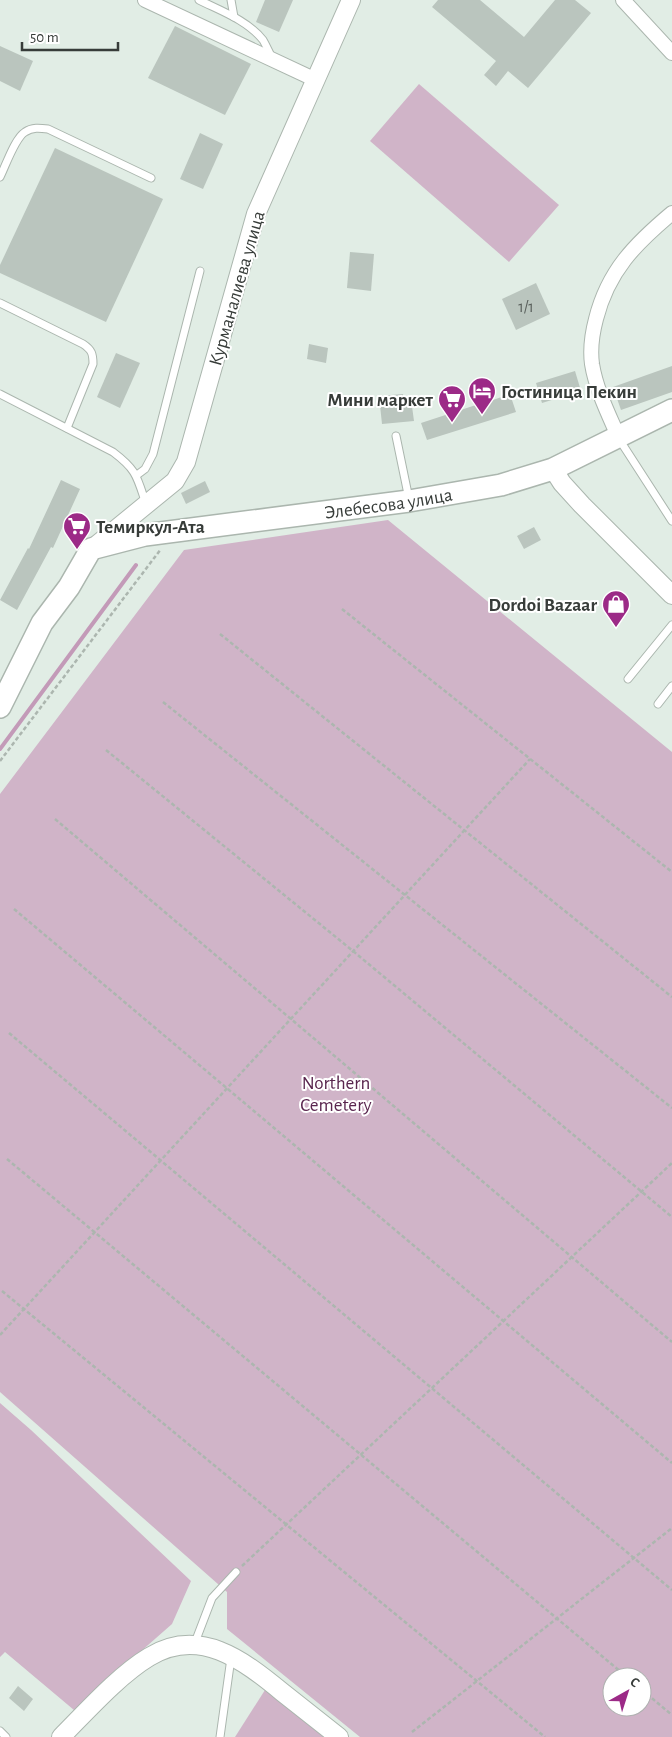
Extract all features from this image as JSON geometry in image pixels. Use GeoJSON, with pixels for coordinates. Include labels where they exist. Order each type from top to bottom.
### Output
{"type":"FeatureCollection","features":[{"type":"Feature","properties":{"kind":"main road","name":"Элебесова улица"},"geometry":{"type":"LineString","coordinates":[[91,549],[145,535],[409,502],[501,485],[553,469],[672,410]]}},
{"type":"Feature","properties":{"kind":"main road"},"geometry":{"type":"LineString","coordinates":[[2,700],[42,622],[69,587],[91,549]]}},
{"type":"Feature","properties":{"kind":"street"},"geometry":{"type":"LineString","coordinates":[[145,0],[316,80]]}},
{"type":"Feature","properties":{"kind":"street","name":"Курманалиева улица"},"geometry":{"type":"LineString","coordinates":[[91,549],[175,481],[186,462],[256,214],[351,0]]}},
{"type":"Feature","properties":{"kind":"street"},"geometry":{"type":"LineString","coordinates":[[623,0],[672,53]]}},
{"type":"Feature","properties":{"kind":"street"},"geometry":{"type":"LineString","coordinates":[[618,436],[595,377],[592,362],[592,333],[610,279],[620,264],[634,248],[672,213]]}},
{"type":"Feature","properties":{"kind":"street"},"geometry":{"type":"LineString","coordinates":[[553,469],[562,483],[582,505],[672,595]]}},
{"type":"Feature","properties":{"kind":"street"},"geometry":{"type":"LineString","coordinates":[[61,1737],[120,1680],[147,1658],[168,1647],[194,1646],[206,1647],[231,1655],[252,1667],[339,1737]]}},
{"type":"Feature","properties":{"kind":"lane"},"geometry":{"type":"LineString","coordinates":[[199,0],[234,17],[250,28],[262,40],[274,60]]}},
{"type":"Feature","properties":{"kind":"lane"},"geometry":{"type":"LineString","coordinates":[[231,0],[234,17]]}},
{"type":"Feature","properties":{"kind":"lane"},"geometry":{"type":"LineString","coordinates":[[0,177],[18,140],[24,132],[34,128],[48,129],[151,178]]}},
{"type":"Feature","properties":{"kind":"lane"},"geometry":{"type":"LineString","coordinates":[[137,475],[145,469],[153,454],[200,271]]}},
{"type":"Feature","properties":{"kind":"lane"},"geometry":{"type":"LineString","coordinates":[[0,302],[83,344],[89,348],[93,355],[93,364],[67,428]]}},
{"type":"Feature","properties":{"kind":"lane"},"geometry":{"type":"LineString","coordinates":[[0,394],[113,452],[123,459],[137,475],[146,505]]}},
{"type":"Feature","properties":{"kind":"lane"},"geometry":{"type":"LineString","coordinates":[[396,436],[409,502]]}},
{"type":"Feature","properties":{"kind":"lane"},"geometry":{"type":"LineString","coordinates":[[618,436],[672,521]]}},
{"type":"Feature","properties":{"kind":"lane"},"geometry":{"type":"LineString","coordinates":[[628,679],[672,626]]}},
{"type":"Feature","properties":{"kind":"lane"},"geometry":{"type":"LineString","coordinates":[[658,704],[672,686]]}},
{"type":"Feature","properties":{"kind":"lane"},"geometry":{"type":"LineString","coordinates":[[194,1646],[212,1598],[236,1572]]}},
{"type":"Feature","properties":{"kind":"lane"},"geometry":{"type":"LineString","coordinates":[[220,1737],[231,1655]]}},
{"type":"Feature","properties":{"kind":"lane"},"geometry":{"type":"LineString","coordinates":[[0,1732],[6,1737]]}},
{"type":"Feature","properties":{"kind":"path"},"geometry":{"type":"LineString","coordinates":[[0,761],[166,544]]}},
{"type":"Feature","properties":{"kind":"path"},"geometry":{"type":"LineString","coordinates":[[342,609],[672,872]]}},
{"type":"Feature","properties":{"kind":"path"},"geometry":{"type":"LineString","coordinates":[[220,634],[672,997]]}},
{"type":"Feature","properties":{"kind":"path"},"geometry":{"type":"LineString","coordinates":[[163,702],[672,1108]]}},
{"type":"Feature","properties":{"kind":"path"},"geometry":{"type":"LineString","coordinates":[[106,750],[353,951],[672,1218]]}},
{"type":"Feature","properties":{"kind":"path"},"geometry":{"type":"LineString","coordinates":[[0,1335],[530,759]]}},
{"type":"Feature","properties":{"kind":"path"},"geometry":{"type":"LineString","coordinates":[[55,819],[672,1342]]}},
{"type":"Feature","properties":{"kind":"path"},"geometry":{"type":"LineString","coordinates":[[14,909],[672,1463]]}},
{"type":"Feature","properties":{"kind":"path"},"geometry":{"type":"LineString","coordinates":[[9,1033],[672,1590]]}},
{"type":"Feature","properties":{"kind":"path"},"geometry":{"type":"LineString","coordinates":[[7,1158],[615,1667]]}},
{"type":"Feature","properties":{"kind":"path"},"geometry":{"type":"LineString","coordinates":[[236,1572],[672,1163]]}},
{"type":"Feature","properties":{"kind":"path"},"geometry":{"type":"LineString","coordinates":[[2,1290],[545,1737]]}},
{"type":"Feature","properties":{"kind":"path"},"geometry":{"type":"LineString","coordinates":[[412,1732],[672,1528]]}},
{"type":"Feature","properties":{"kind":"path"},"geometry":{"type":"LineString","coordinates":[[652,1698],[672,1715]]}},
{"type":"Feature","properties":{"kind":"green space"},"geometry":{"type":"Polygon","coordinates":[[[419,84],[559,205],[509,262],[370,141],[419,84]]]}},
{"type":"Feature","properties":{"kind":"green space","name":"Northern Cemetery"},"geometry":{"type":"Polygon","coordinates":[[[388,520],[672,752],[672,1737],[360,1737],[227,1629],[227,1592],[0,1392],[0,794],[184,550],[388,520]]]}},
{"type":"Feature","properties":{"kind":"green space"},"geometry":{"type":"Polygon","coordinates":[[[0,1403],[191,1581],[172,1624],[74,1710],[5,1652],[0,1657],[0,1403]]]}},
{"type":"Feature","properties":{"kind":"green space"},"geometry":{"type":"Polygon","coordinates":[[[265,1690],[324,1737],[235,1737],[265,1690]]]}},
{"type":"Feature","properties":{"kind":"building"},"geometry":{"type":"Polygon","coordinates":[[[265,0],[293,0],[279,32],[256,22],[265,0]]]}},
{"type":"Feature","properties":{"kind":"building"},"geometry":{"type":"Polygon","coordinates":[[[438,0],[480,0],[524,37],[555,0],[575,0],[591,13],[528,88],[508,71],[496,86],[484,75],[496,61],[432,7],[438,0]]]}},
{"type":"Feature","properties":{"kind":"building"},"geometry":{"type":"Polygon","coordinates":[[[175,26],[251,64],[225,115],[148,78],[175,26]]]}},
{"type":"Feature","properties":{"kind":"building"},"geometry":{"type":"Polygon","coordinates":[[[0,46],[33,61],[20,91],[0,81],[0,46]]]}},
{"type":"Feature","properties":{"kind":"building"},"geometry":{"type":"Polygon","coordinates":[[[200,133],[223,144],[203,189],[180,179],[200,133]]]}},
{"type":"Feature","properties":{"kind":"building"},"geometry":{"type":"Polygon","coordinates":[[[55,148],[163,199],[106,322],[0,273],[0,265],[55,148]]]}},
{"type":"Feature","properties":{"kind":"building"},"geometry":{"type":"Polygon","coordinates":[[[350,252],[374,254],[371,291],[347,288],[350,252]]]}},
{"type":"Feature","properties":{"kind":"building"},"geometry":{"type":"Polygon","coordinates":[[[536,283],[550,314],[516,330],[502,299],[536,283]]]}},
{"type":"Feature","properties":{"kind":"building"},"geometry":{"type":"Polygon","coordinates":[[[309,344],[328,348],[326,363],[307,359],[309,344]]]}},
{"type":"Feature","properties":{"kind":"building"},"geometry":{"type":"Polygon","coordinates":[[[116,353],[140,363],[120,408],[97,397],[116,353]]]}},
{"type":"Feature","properties":{"kind":"building"},"geometry":{"type":"Polygon","coordinates":[[[672,366],[672,392],[621,410],[613,387],[672,366]]]}},
{"type":"Feature","properties":{"kind":"building"},"geometry":{"type":"Polygon","coordinates":[[[575,371],[581,391],[542,403],[536,383],[575,371]]]}},
{"type":"Feature","properties":{"kind":"building"},"geometry":{"type":"Polygon","coordinates":[[[490,391],[493,400],[510,394],[516,412],[427,440],[421,423],[479,404],[476,395],[490,391]]]}},
{"type":"Feature","properties":{"kind":"building"},"geometry":{"type":"Polygon","coordinates":[[[403,394],[404,399],[411,399],[414,421],[382,424],[379,396],[403,394]]]}},
{"type":"Feature","properties":{"kind":"building"},"geometry":{"type":"Polygon","coordinates":[[[61,480],[80,489],[53,548],[51,547],[17,610],[0,600],[29,549],[61,480]]]}},
{"type":"Feature","properties":{"kind":"building"},"geometry":{"type":"Polygon","coordinates":[[[205,481],[210,492],[186,504],[181,493],[205,481]]]}},
{"type":"Feature","properties":{"kind":"building"},"geometry":{"type":"Polygon","coordinates":[[[534,527],[541,540],[524,549],[517,536],[534,527]]]}},
{"type":"Feature","properties":{"kind":"building"},"geometry":{"type":"Polygon","coordinates":[[[18,1686],[33,1699],[24,1711],[9,1698],[18,1686]]]}},
{"type":"Feature","properties":{"kind":"waterway"},"geometry":{"type":"LineString","coordinates":[[0,749],[136,565]]}},
{"type":"Feature","properties":{"kind":"place","name":"Гостиница Пекин"},"geometry":{"type":"Point","coordinates":[482,415]}},
{"type":"Feature","properties":{"kind":"place","name":"Мини маркет"},"geometry":{"type":"Point","coordinates":[452,423]}},
{"type":"Feature","properties":{"kind":"place","name":"Темиркул-Ата"},"geometry":{"type":"Point","coordinates":[77,550]}},
{"type":"Feature","properties":{"kind":"place","name":"Dordoi Bazaar"},"geometry":{"type":"Point","coordinates":[616,628]}}]}
